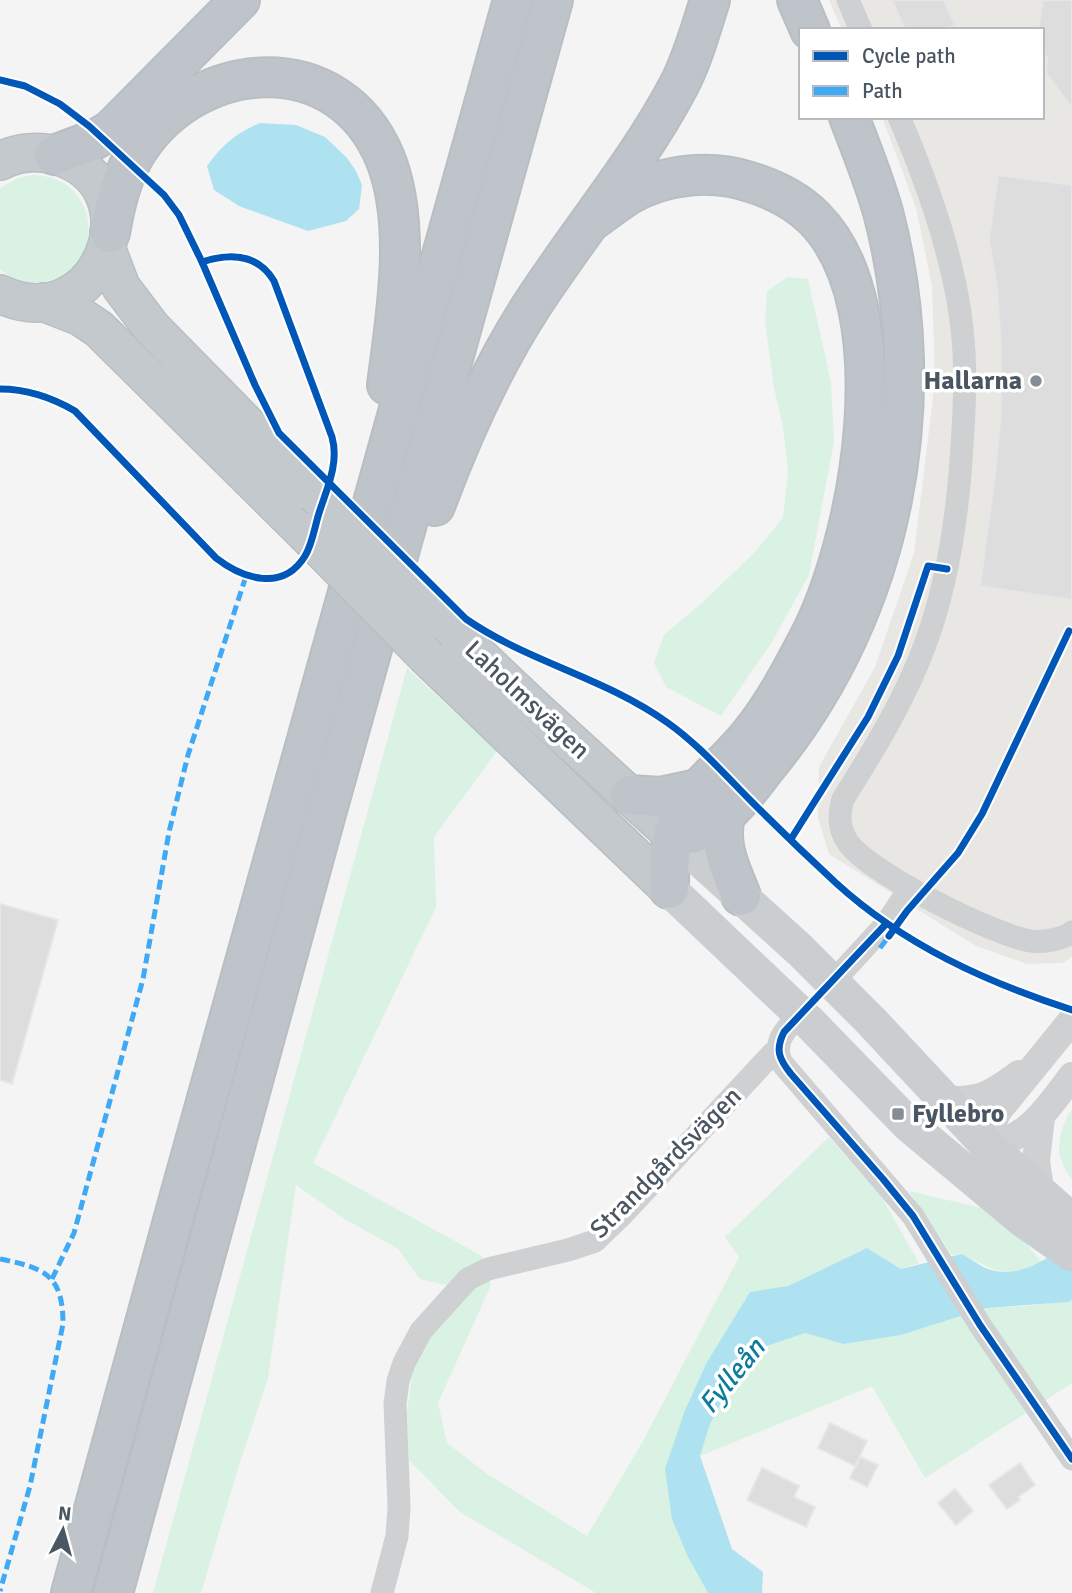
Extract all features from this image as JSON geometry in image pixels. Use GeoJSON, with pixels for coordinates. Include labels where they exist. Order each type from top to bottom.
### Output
{"type":"FeatureCollection","features":[{"type":"Feature","properties":{"kind":"highway"},"geometry":{"type":"LineString","coordinates":[[18,154],[94,140],[111,130],[240,0]]}},
{"type":"Feature","properties":{"kind":"highway"},"geometry":{"type":"LineString","coordinates":[[71,1593],[187,1165],[513,0]]}},
{"type":"Feature","properties":{"kind":"highway"},"geometry":{"type":"LineString","coordinates":[[113,1593],[324,821],[553,0]]}},
{"type":"Feature","properties":{"kind":"highway"},"geometry":{"type":"LineString","coordinates":[[324,821],[347,790],[421,543],[453,457],[502,356],[531,307],[656,126],[697,43],[710,0]]}},
{"type":"Feature","properties":{"kind":"highway"},"geometry":{"type":"LineString","coordinates":[[797,0],[809,28]]}},
{"type":"Feature","properties":{"kind":"highway"},"geometry":{"type":"LineString","coordinates":[[109,241],[120,190],[139,147],[157,127],[195,95],[234,80],[276,76],[318,88],[358,116],[385,158],[396,209],[400,258],[371,515]]}},
{"type":"Feature","properties":{"kind":"highway"},"geometry":{"type":"LineString","coordinates":[[630,795],[714,802],[782,747],[811,707],[866,598],[897,484],[904,370],[894,270],[883,212],[850,119]]}},
{"type":"Feature","properties":{"kind":"highway","name":"Laholmsvägen"},"geometry":{"type":"LineString","coordinates":[[18,154],[85,171],[100,189],[108,210],[109,241],[121,287],[152,328],[441,620],[674,836]]}},
{"type":"Feature","properties":{"kind":"highway"},"geometry":{"type":"LineString","coordinates":[[593,220],[629,195],[682,176],[726,176],[759,184],[780,194],[814,218],[844,266],[858,309],[864,359],[864,443],[858,480],[835,573],[808,640],[692,835],[650,841],[616,839]]}},
{"type":"Feature","properties":{"kind":"highway","name":"Laholmsvägen"},"geometry":{"type":"LineString","coordinates":[[14,300],[71,294],[83,286],[97,270],[109,241]]}},
{"type":"Feature","properties":{"kind":"highway","name":"Laholmsvägen"},"geometry":{"type":"LineString","coordinates":[[14,300],[81,317],[99,329],[428,658],[669,889]]}},
{"type":"Feature","properties":{"kind":"highway"},"geometry":{"type":"LineString","coordinates":[[714,802],[724,855],[741,896]]}},
{"type":"Feature","properties":{"kind":"highway"},"geometry":{"type":"LineString","coordinates":[[669,889],[669,856],[674,836]]}},
{"type":"Feature","properties":{"kind":"main road","name":"Laholmsvägen"},"geometry":{"type":"LineString","coordinates":[[674,836],[844,994],[946,1100],[986,1144],[1032,1208],[1072,1254]]}},
{"type":"Feature","properties":{"kind":"main road","name":"Laholmsvägen"},"geometry":{"type":"LineString","coordinates":[[669,889],[810,1023],[909,1125],[984,1189],[1072,1222]]}},
{"type":"Feature","properties":{"kind":"main road","name":"Laholmsvägen"},"geometry":{"type":"LineString","coordinates":[[909,1125],[958,1142],[986,1144]]}},
{"type":"Feature","properties":{"kind":"street"},"geometry":{"type":"LineString","coordinates":[[848,0],[860,28]]}},
{"type":"Feature","properties":{"kind":"street"},"geometry":{"type":"LineString","coordinates":[[900,119],[922,172],[950,264],[963,341],[965,406],[957,507],[947,569],[926,643],[909,683],[843,799],[839,818],[847,842],[853,848],[910,888],[1001,933],[1032,942],[1066,936],[1072,932]]}},
{"type":"Feature","properties":{"kind":"street"},"geometry":{"type":"LineString","coordinates":[[842,972],[886,923],[910,888]]}},
{"type":"Feature","properties":{"kind":"street"},"geometry":{"type":"LineString","coordinates":[[984,1189],[987,1133],[999,1111],[1072,1020]]}},
{"type":"Feature","properties":{"kind":"street"},"geometry":{"type":"LineString","coordinates":[[791,1024],[778,1042],[781,1062],[883,1179],[931,1243],[981,1325],[1072,1459]]}},
{"type":"Feature","properties":{"kind":"street","name":"Strandgårdsvägen"},"geometry":{"type":"LineString","coordinates":[[382,1593],[397,1536],[399,1507],[395,1404],[398,1381],[421,1331],[468,1279],[488,1269],[595,1241],[772,1054],[778,1052]]}},
{"type":"Feature","properties":{"kind":"street"},"geometry":{"type":"LineString","coordinates":[[946,1100],[975,1100],[1040,1058]]}},
{"type":"Feature","properties":{"kind":"street"},"geometry":{"type":"LineString","coordinates":[[986,1144],[1010,1140],[1041,1117],[1072,1076]]}},
{"type":"Feature","properties":{"kind":"street"},"geometry":{"type":"LineString","coordinates":[[1032,1208],[1041,1117]]}},
{"type":"Feature","properties":{"kind":"shaded area"},"geometry":{"type":"Polygon","coordinates":[[[829,0],[1072,0],[1072,957],[1063,963],[1027,964],[976,946],[829,854],[818,818],[819,767],[875,667],[914,553],[935,382],[932,286],[916,208],[883,119],[1044,119],[1044,28],[841,28],[829,0]]]}},
{"type":"Feature","properties":{"kind":"green space"},"geometry":{"type":"Polygon","coordinates":[[[33,175],[56,180],[74,191],[84,208],[89,227],[86,246],[78,263],[62,276],[40,282],[19,280],[0,269],[0,188],[18,178],[33,175]]]}},
{"type":"Feature","properties":{"kind":"green space"},"geometry":{"type":"Polygon","coordinates":[[[788,277],[808,279],[831,382],[834,442],[809,575],[772,642],[721,716],[666,687],[654,663],[664,635],[753,554],[783,518],[788,470],[765,322],[767,291],[788,277]]]}},
{"type":"Feature","properties":{"kind":"green space"},"geometry":{"type":"Polygon","coordinates":[[[407,668],[497,751],[434,837],[436,907],[313,1163],[482,1256],[491,1285],[438,1403],[447,1443],[486,1473],[587,1536],[643,1441],[739,1257],[725,1237],[829,1137],[881,1196],[919,1263],[901,1269],[867,1248],[788,1286],[750,1292],[707,1362],[685,1410],[688,1557],[708,1593],[596,1593],[460,1512],[409,1460],[407,1412],[413,1370],[430,1330],[471,1291],[420,1279],[398,1249],[343,1218],[296,1185],[268,1378],[201,1593],[153,1593],[407,668]]]}},
{"type":"Feature","properties":{"kind":"green space"},"geometry":{"type":"Polygon","coordinates":[[[1072,1109],[1072,1180],[1062,1162],[1059,1147],[1063,1126],[1072,1109]]]}},
{"type":"Feature","properties":{"kind":"green space"},"geometry":{"type":"Polygon","coordinates":[[[909,1191],[986,1209],[1015,1229],[1041,1262],[1008,1272],[991,1268],[961,1254],[952,1255],[909,1191]]]}},
{"type":"Feature","properties":{"kind":"green space"},"geometry":{"type":"Polygon","coordinates":[[[1072,1300],[1072,1383],[925,1478],[872,1386],[700,1456],[710,1424],[733,1380],[764,1347],[805,1333],[844,1344],[901,1335],[986,1308],[1072,1300]]]}},
{"type":"Feature","properties":{"kind":"water"},"geometry":{"type":"Polygon","coordinates":[[[260,123],[296,125],[325,137],[347,158],[356,171],[362,185],[359,209],[346,221],[308,231],[239,206],[214,190],[207,166],[230,140],[260,123]]]}},
{"type":"Feature","properties":{"kind":"water","name":"Fylleån"},"geometry":{"type":"Polygon","coordinates":[[[1072,1243],[1072,1300],[1068,1302],[986,1308],[901,1335],[844,1344],[805,1333],[764,1347],[733,1380],[710,1424],[700,1456],[732,1549],[763,1572],[762,1593],[708,1593],[688,1557],[672,1519],[665,1469],[685,1410],[707,1362],[750,1292],[788,1286],[867,1248],[901,1269],[961,1254],[985,1268],[1009,1272],[1031,1266],[1072,1243]]]}},
{"type":"Feature","properties":{"kind":"building"},"geometry":{"type":"Polygon","coordinates":[[[892,0],[944,0],[955,25],[949,28],[904,28],[892,0]]]}},
{"type":"Feature","properties":{"kind":"building"},"geometry":{"type":"Polygon","coordinates":[[[1043,0],[1072,0],[1072,108],[1046,73],[1044,28],[1038,28],[1043,0]]]}},
{"type":"Feature","properties":{"kind":"building","name":"Hallarna"},"geometry":{"type":"Polygon","coordinates":[[[998,175],[1072,185],[1072,600],[980,586],[1001,413],[997,288],[989,240],[998,175]]]}},
{"type":"Feature","properties":{"kind":"building"},"geometry":{"type":"Polygon","coordinates":[[[0,904],[58,920],[12,1084],[0,1080],[0,904]]]}},
{"type":"Feature","properties":{"kind":"building"},"geometry":{"type":"Polygon","coordinates":[[[830,1423],[867,1441],[855,1466],[818,1448],[830,1423]]]}},
{"type":"Feature","properties":{"kind":"building"},"geometry":{"type":"Polygon","coordinates":[[[860,1457],[878,1465],[867,1487],[850,1478],[860,1457]]]}},
{"type":"Feature","properties":{"kind":"building"},"geometry":{"type":"Polygon","coordinates":[[[1020,1463],[1035,1485],[1007,1509],[989,1485],[1020,1463]]]}},
{"type":"Feature","properties":{"kind":"building"},"geometry":{"type":"Polygon","coordinates":[[[762,1468],[799,1486],[794,1497],[815,1507],[806,1527],[747,1500],[762,1468]]]}},
{"type":"Feature","properties":{"kind":"building"},"geometry":{"type":"Polygon","coordinates":[[[955,1489],[973,1511],[956,1525],[938,1503],[955,1489]]]}},
{"type":"Feature","properties":{"kind":"marked path"},"geometry":{"type":"LineString","coordinates":[[52,1279],[74,1233],[143,979],[169,832],[188,755],[246,576]]}},
{"type":"Feature","properties":{"kind":"marked path"},"geometry":{"type":"LineString","coordinates":[[880,948],[893,931]]}},
{"type":"Feature","properties":{"kind":"marked path"},"geometry":{"type":"LineString","coordinates":[[0,1259],[29,1266],[48,1276],[59,1294],[63,1324],[30,1486],[0,1591]]}},
{"type":"Feature","properties":{"kind":"cycle path"},"geometry":{"type":"LineString","coordinates":[[0,80],[25,86],[60,104],[89,126],[164,195],[179,215],[202,262],[255,385],[279,433],[466,619],[515,647],[619,694],[668,723],[701,751],[836,883],[889,925],[977,974],[1072,1010]]}},
{"type":"Feature","properties":{"kind":"cycle path"},"geometry":{"type":"LineString","coordinates":[[0,389],[39,395],[75,411],[216,558],[250,576],[274,578],[286,574],[296,567],[310,545],[332,474],[332,437],[274,281],[260,265],[242,258],[223,257],[202,262]]}},
{"type":"Feature","properties":{"kind":"cycle path"},"geometry":{"type":"LineString","coordinates":[[791,839],[868,717],[898,656],[928,566],[947,569]]}},
{"type":"Feature","properties":{"kind":"cycle path"},"geometry":{"type":"LineString","coordinates":[[889,936],[907,911],[958,853],[982,814],[1069,631]]}},
{"type":"Feature","properties":{"kind":"cycle path"},"geometry":{"type":"LineString","coordinates":[[886,924],[784,1032],[779,1049],[781,1059],[913,1216],[980,1325],[1072,1459]]}},
{"type":"Feature","properties":{"kind":"place","name":"Hallarna"},"geometry":{"type":"Point","coordinates":[1036,381]}},
{"type":"Feature","properties":{"kind":"place","name":"Fyllebro"},"geometry":{"type":"Point","coordinates":[898,1114]}}]}
